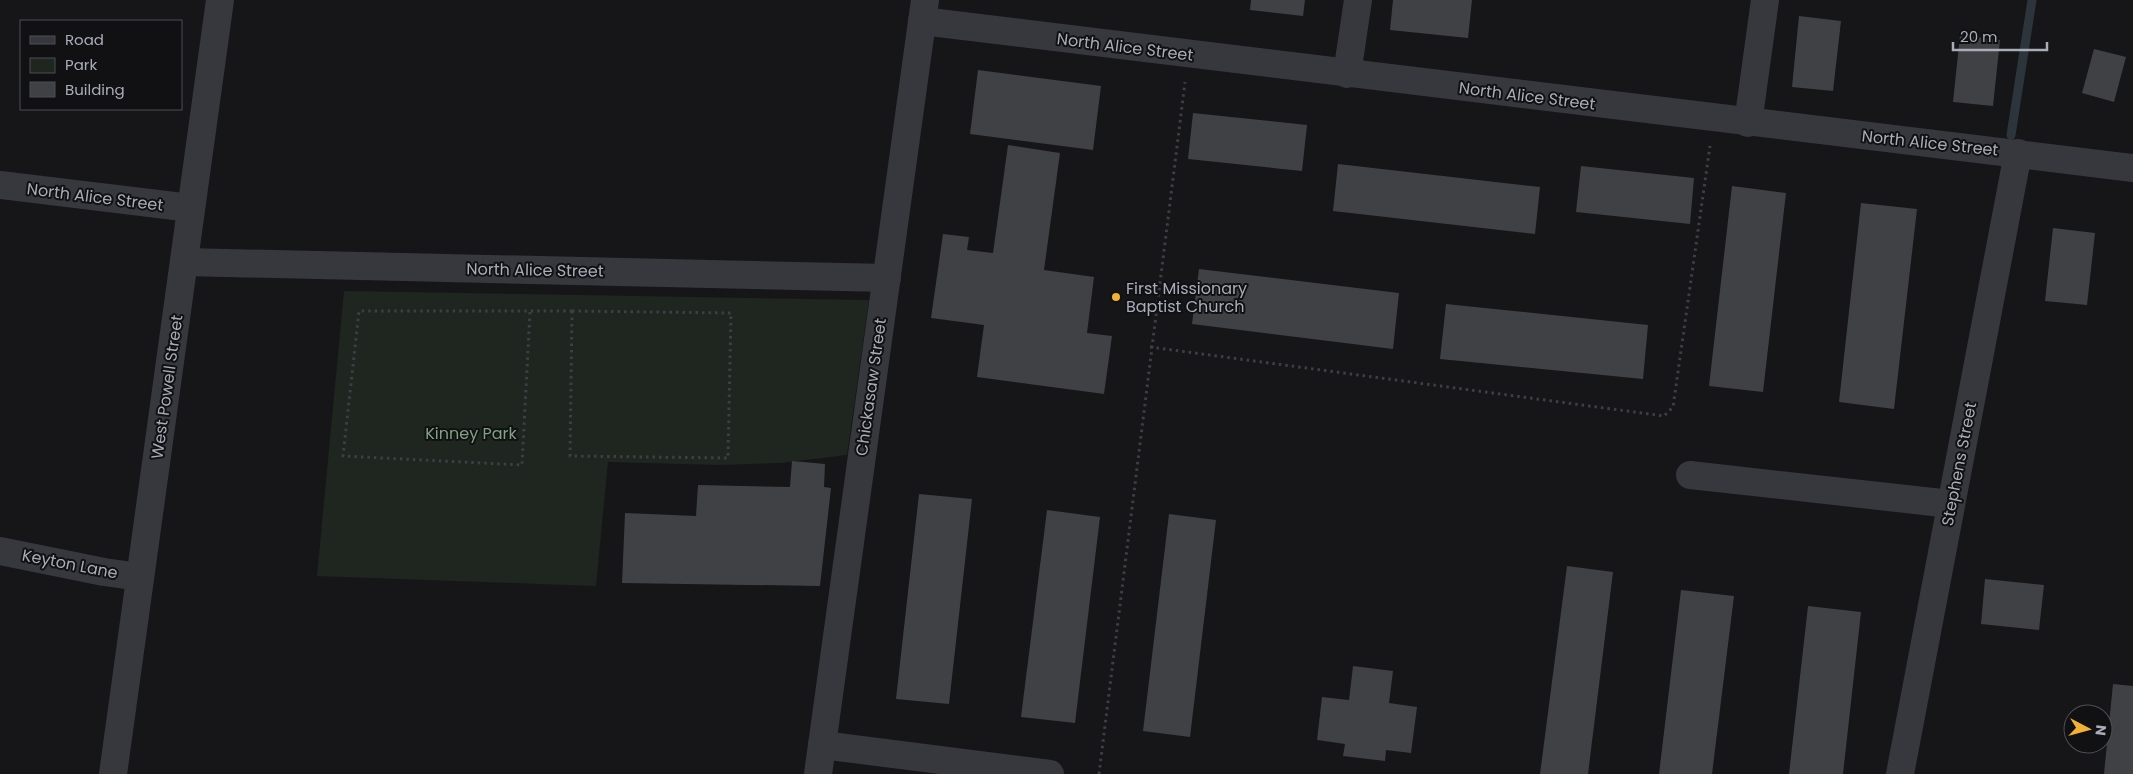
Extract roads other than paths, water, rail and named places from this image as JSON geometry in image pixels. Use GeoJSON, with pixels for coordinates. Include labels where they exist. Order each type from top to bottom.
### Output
{"type":"FeatureCollection","features":[{"type":"Feature","properties":{"kind":"street","name":"West Powell Street"},"geometry":{"type":"LineString","coordinates":[[113,774],[220,0]]}},
{"type":"Feature","properties":{"kind":"street"},"geometry":{"type":"LineString","coordinates":[[1347,74],[1358,0]]}},
{"type":"Feature","properties":{"kind":"street"},"geometry":{"type":"LineString","coordinates":[[1748,123],[1765,0]]}},
{"type":"Feature","properties":{"kind":"street","name":"North Alice Street"},"geometry":{"type":"LineString","coordinates":[[923,11],[1188,54],[2133,168]]}},
{"type":"Feature","properties":{"kind":"street","name":"Chickasaw Street"},"geometry":{"type":"LineString","coordinates":[[818,774],[923,11]]}},
{"type":"Feature","properties":{"kind":"street","name":"Stephens Street"},"geometry":{"type":"LineString","coordinates":[[1900,774],[2018,153]]}},
{"type":"Feature","properties":{"kind":"street","name":"North Alice Street"},"geometry":{"type":"LineString","coordinates":[[0,185],[191,208]]}},
{"type":"Feature","properties":{"kind":"street","name":"North Alice Street"},"geometry":{"type":"LineString","coordinates":[[184,262],[887,278]]}},
{"type":"Feature","properties":{"kind":"street"},"geometry":{"type":"LineString","coordinates":[[1690,475],[1951,504]]}},
{"type":"Feature","properties":{"kind":"street","name":"Keyton Lane"},"geometry":{"type":"LineString","coordinates":[[0,551],[104,572],[140,576]]}},
{"type":"Feature","properties":{"kind":"street"},"geometry":{"type":"LineString","coordinates":[[822,745],[1050,774]]}},
{"type":"Feature","properties":{"kind":"waterway"},"geometry":{"type":"LineString","coordinates":[[2011,135],[2032,0]]}},
{"type":"Feature","properties":{"kind":"place","name":"First Missionary Baptist Church"},"geometry":{"type":"Point","coordinates":[1116,297]}},
{"type":"Feature","properties":{"kind":"park label","name":"Kinney Park"},"geometry":{"type":"Point","coordinates":[471,433]}}]}
